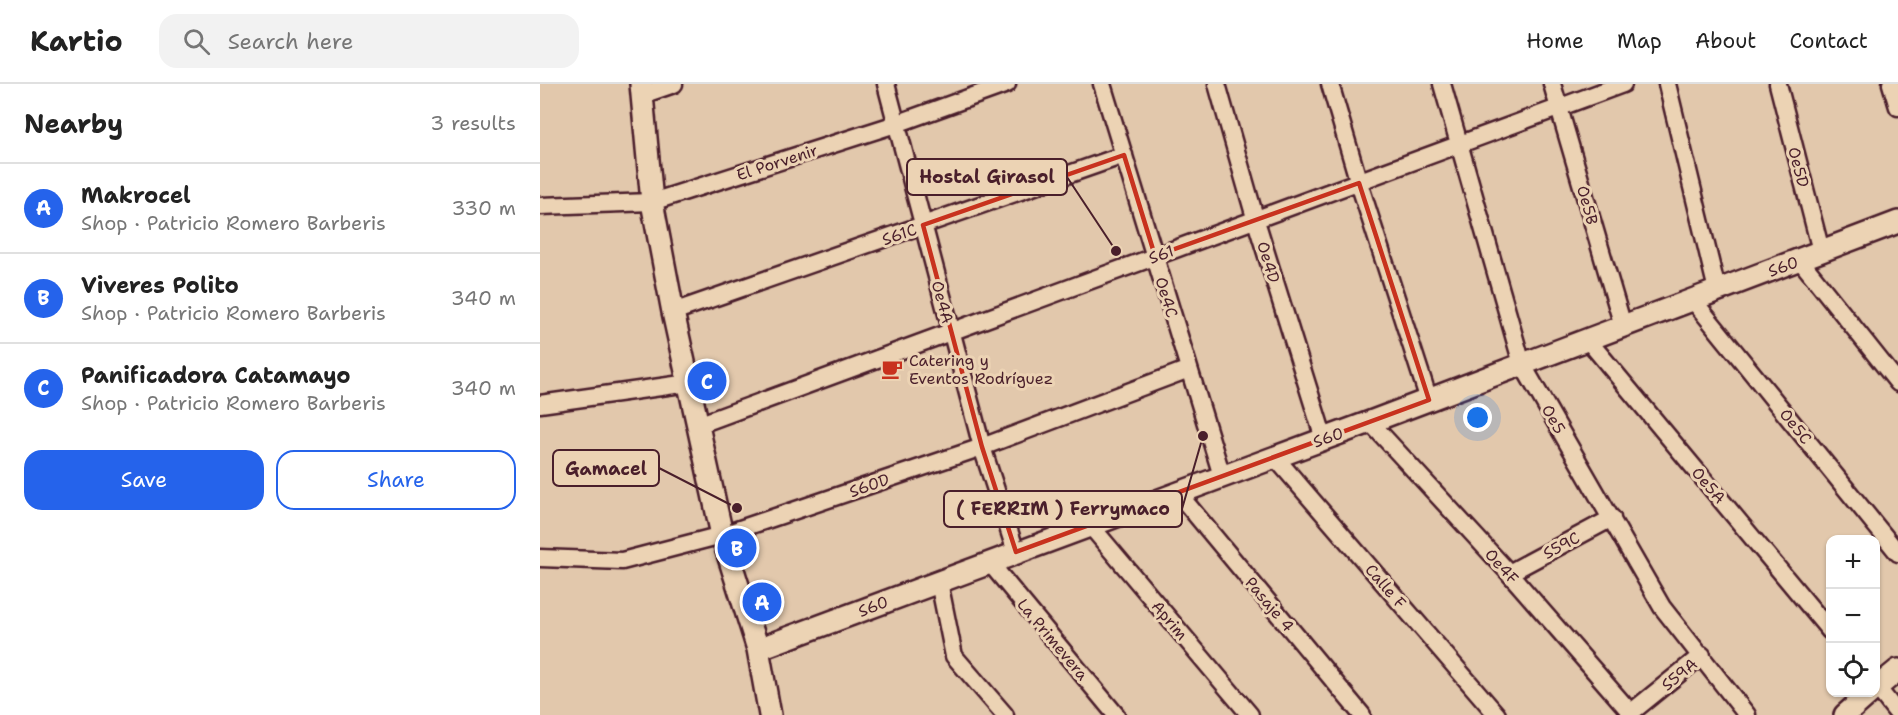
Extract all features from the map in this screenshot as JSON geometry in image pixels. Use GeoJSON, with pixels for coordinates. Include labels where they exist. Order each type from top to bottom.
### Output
{"type":"FeatureCollection","features":[{"type":"Feature","properties":{"kind":"street"},"geometry":{"type":"LineString","coordinates":[[674,84],[642,90],[652,202],[673,312],[722,535],[758,650],[770,715]]}},
{"type":"Feature","properties":{"kind":"street","name":"Oe4A"},"geometry":{"type":"LineString","coordinates":[[886,84],[982,447],[1016,552]]}},
{"type":"Feature","properties":{"kind":"street","name":"El Porvenir"},"geometry":{"type":"LineString","coordinates":[[540,206],[652,202],[896,124],[1007,84]]}},
{"type":"Feature","properties":{"kind":"street","name":"Oe4C"},"geometry":{"type":"LineString","coordinates":[[1102,84],[1222,476]]}},
{"type":"Feature","properties":{"kind":"street","name":"Oe4D"},"geometry":{"type":"LineString","coordinates":[[1217,84],[1256,221],[1324,439]]}},
{"type":"Feature","properties":{"kind":"street"},"geometry":{"type":"LineString","coordinates":[[1330,84],[1359,183],[1429,400]]}},
{"type":"Feature","properties":{"kind":"street","name":"Oe5"},"geometry":{"type":"LineString","coordinates":[[1442,84],[1522,364],[1662,607],[1747,715]]}},
{"type":"Feature","properties":{"kind":"street","name":"Oe5B"},"geometry":{"type":"LineString","coordinates":[[1552,84],[1623,326]]}},
{"type":"Feature","properties":{"kind":"street","name":"S61"},"geometry":{"type":"LineString","coordinates":[[698,425],[1623,84]]}},
{"type":"Feature","properties":{"kind":"street"},"geometry":{"type":"LineString","coordinates":[[1667,84],[1717,290]]}},
{"type":"Feature","properties":{"kind":"street","name":"Oe5D"},"geometry":{"type":"LineString","coordinates":[[1778,84],[1821,251]]}},
{"type":"Feature","properties":{"kind":"street"},"geometry":{"type":"LineString","coordinates":[[1891,84],[1898,107]]}},
{"type":"Feature","properties":{"kind":"street","name":"S61C"},"geometry":{"type":"LineString","coordinates":[[673,312],[1124,155]]}},
{"type":"Feature","properties":{"kind":"street","name":"S60"},"geometry":{"type":"LineString","coordinates":[[758,650],[1898,222]]}},
{"type":"Feature","properties":{"kind":"street"},"geometry":{"type":"LineString","coordinates":[[1800,260],[1898,383]]}},
{"type":"Feature","properties":{"kind":"street","name":"Oe5C"},"geometry":{"type":"LineString","coordinates":[[1693,300],[1898,553]]}},
{"type":"Feature","properties":{"kind":"street","name":"Oe5A"},"geometry":{"type":"LineString","coordinates":[[1587,339],[1826,626]]}},
{"type":"Feature","properties":{"kind":"street","name":"S60D"},"geometry":{"type":"LineString","coordinates":[[540,558],[622,561],[722,535],[982,447],[1189,369]]}},
{"type":"Feature","properties":{"kind":"street"},"geometry":{"type":"LineString","coordinates":[[540,404],[689,383]]}},
{"type":"Feature","properties":{"kind":"street","name":"Oe4F"},"geometry":{"type":"LineString","coordinates":[[1370,422],[1509,573],[1629,714]]}},
{"type":"Feature","properties":{"kind":"street","name":"Calle F"},"geometry":{"type":"LineString","coordinates":[[1274,456],[1497,715]]}},
{"type":"Feature","properties":{"kind":"street","name":"Pasaje 4"},"geometry":{"type":"LineString","coordinates":[[1177,492],[1362,715]]}},
{"type":"Feature","properties":{"kind":"street","name":"S59C"},"geometry":{"type":"LineString","coordinates":[[1509,573],[1612,518]]}},
{"type":"Feature","properties":{"kind":"street","name":"Aprim"},"geometry":{"type":"LineString","coordinates":[[1090,525],[1250,715]]}},
{"type":"Feature","properties":{"kind":"street","name":"La Primevera"},"geometry":{"type":"LineString","coordinates":[[990,563],[1116,715]]}},
{"type":"Feature","properties":{"kind":"street"},"geometry":{"type":"LineString","coordinates":[[939,582],[954,656],[1005,715]]}},
{"type":"Feature","properties":{"kind":"street","name":"S59A"},"geometry":{"type":"LineString","coordinates":[[1629,714],[1702,655]]}},
{"type":"Feature","properties":{"kind":"street"},"geometry":{"type":"LineString","coordinates":[[1880,685],[1898,670]]}},
{"type":"Feature","properties":{"kind":"street"},"geometry":{"type":"LineString","coordinates":[[1880,694],[1898,714]]}},
{"type":"Feature","properties":{"kind":"street"},"geometry":{"type":"LineString","coordinates":[[1845,715],[1866,697]]}},
{"type":"Feature","properties":{"kind":"highlighted area"},"geometry":{"type":"Polygon","coordinates":[[[1124,155],[1155,256],[1359,183],[1429,400],[1016,552],[982,447],[923,225],[1124,155]]]}},
{"type":"Feature","properties":{"kind":"place","name":"Hostal Girasol"},"geometry":{"type":"Point","coordinates":[1116,251]}},
{"type":"Feature","properties":{"kind":"place","name":"Catering y Eventos Rodríguez"},"geometry":{"type":"Point","coordinates":[892,369]}},
{"type":"Feature","properties":{"kind":"place","name":"Panificadora Catamayo"},"geometry":{"type":"Point","coordinates":[707,381]}},
{"type":"Feature","properties":{"kind":"place","name":"( FERRIM ) Ferrymaco"},"geometry":{"type":"Point","coordinates":[1203,436]}},
{"type":"Feature","properties":{"kind":"place","name":"Gamacel"},"geometry":{"type":"Point","coordinates":[737,508]}},
{"type":"Feature","properties":{"kind":"place","name":"Viveres Polito"},"geometry":{"type":"Point","coordinates":[737,548]}},
{"type":"Feature","properties":{"kind":"place","name":"Makrocel"},"geometry":{"type":"Point","coordinates":[762,602]}}]}
